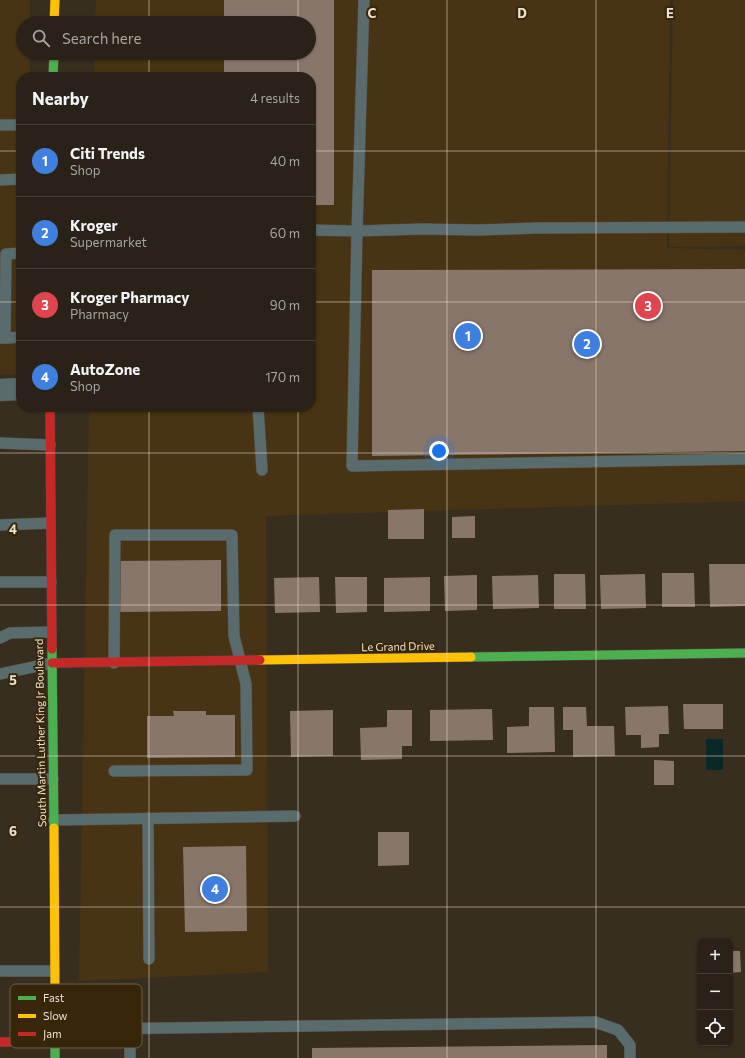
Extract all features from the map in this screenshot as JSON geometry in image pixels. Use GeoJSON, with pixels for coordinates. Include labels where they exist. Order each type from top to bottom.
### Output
{"type":"FeatureCollection","features":[{"type":"Feature","properties":{"kind":"street"},"geometry":{"type":"LineString","coordinates":[[54,16],[55,0]]}},
{"type":"Feature","properties":{"kind":"street"},"geometry":{"type":"LineString","coordinates":[[53,72],[54,60]]}},
{"type":"Feature","properties":{"kind":"street"},"geometry":{"type":"LineString","coordinates":[[0,390],[16,389]]}},
{"type":"Feature","properties":{"kind":"street","name":"South Martin Luther King Jr Boulevard"},"geometry":{"type":"LineString","coordinates":[[50,412],[54,984]]}},
{"type":"Feature","properties":{"kind":"street","name":"Le Grand Drive"},"geometry":{"type":"LineString","coordinates":[[52,663],[745,653]]}},
{"type":"Feature","properties":{"kind":"lane"},"geometry":{"type":"LineString","coordinates":[[364,0],[352,466],[745,459]]}},
{"type":"Feature","properties":{"kind":"lane"},"geometry":{"type":"LineString","coordinates":[[0,125],[16,125]]}},
{"type":"Feature","properties":{"kind":"lane"},"geometry":{"type":"LineString","coordinates":[[0,180],[16,179]]}},
{"type":"Feature","properties":{"kind":"lane"},"geometry":{"type":"LineString","coordinates":[[316,230],[357,231],[421,228],[478,230],[544,228],[745,227]]}},
{"type":"Feature","properties":{"kind":"lane"},"geometry":{"type":"LineString","coordinates":[[16,253],[6,254],[2,338],[16,337]]}},
{"type":"Feature","properties":{"kind":"lane"},"geometry":{"type":"LineString","coordinates":[[258,412],[262,470]]}},
{"type":"Feature","properties":{"kind":"lane"},"geometry":{"type":"LineString","coordinates":[[0,443],[50,445]]}},
{"type":"Feature","properties":{"kind":"lane"},"geometry":{"type":"LineString","coordinates":[[0,525],[50,523]]}},
{"type":"Feature","properties":{"kind":"lane"},"geometry":{"type":"LineString","coordinates":[[114,663],[115,535],[232,535],[234,636],[246,684],[247,770],[114,771]]}},
{"type":"Feature","properties":{"kind":"lane"},"geometry":{"type":"LineString","coordinates":[[0,582],[51,582]]}},
{"type":"Feature","properties":{"kind":"lane"},"geometry":{"type":"LineString","coordinates":[[0,638],[10,633],[51,632]]}},
{"type":"Feature","properties":{"kind":"lane"},"geometry":{"type":"LineString","coordinates":[[0,674],[52,663]]}},
{"type":"Feature","properties":{"kind":"lane"},"geometry":{"type":"LineString","coordinates":[[0,779],[53,778]]}},
{"type":"Feature","properties":{"kind":"lane"},"geometry":{"type":"LineString","coordinates":[[54,820],[295,816]]}},
{"type":"Feature","properties":{"kind":"lane"},"geometry":{"type":"LineString","coordinates":[[148,818],[149,959]]}},
{"type":"Feature","properties":{"kind":"lane"},"geometry":{"type":"LineString","coordinates":[[0,971],[54,971]]}},
{"type":"Feature","properties":{"kind":"lane"},"geometry":{"type":"LineString","coordinates":[[142,1028],[595,1022],[618,1030],[630,1045],[630,1058]]}},
{"type":"Feature","properties":{"kind":"shaded area"},"geometry":{"type":"Polygon","coordinates":[[[0,0],[30,0],[30,16],[16,16],[16,60],[30,60],[30,72],[16,72],[16,375],[0,374],[0,0]]]}},
{"type":"Feature","properties":{"kind":"shaded area"},"geometry":{"type":"Polygon","coordinates":[[[96,0],[670,0],[667,248],[745,250],[745,501],[266,516],[268,972],[79,981],[89,412],[316,412],[316,72],[94,72],[95,60],[316,60],[316,16],[95,16],[96,0]]]}},
{"type":"Feature","properties":{"kind":"shaded area"},"geometry":{"type":"Polygon","coordinates":[[[673,0],[745,0],[745,246],[669,247],[673,0]]]}},
{"type":"Feature","properties":{"kind":"water"},"geometry":{"type":"Polygon","coordinates":[[[706,739],[723,739],[723,770],[706,770],[706,739]]]}},
{"type":"Feature","properties":{"kind":"building"},"geometry":{"type":"Polygon","coordinates":[[[224,0],[334,0],[334,205],[316,205],[316,72],[224,72],[224,60],[316,60],[316,16],[224,16],[224,0]]]}},
{"type":"Feature","properties":{"kind":"building"},"geometry":{"type":"Polygon","coordinates":[[[745,269],[745,451],[372,456],[372,270],[745,269]]]}},
{"type":"Feature","properties":{"kind":"building"},"geometry":{"type":"Polygon","coordinates":[[[424,509],[424,539],[388,539],[388,510],[424,509]]]}},
{"type":"Feature","properties":{"kind":"building"},"geometry":{"type":"Polygon","coordinates":[[[475,516],[475,538],[452,538],[452,517],[475,516]]]}},
{"type":"Feature","properties":{"kind":"building"},"geometry":{"type":"Polygon","coordinates":[[[221,560],[221,611],[117,612],[116,561],[221,560]]]}},
{"type":"Feature","properties":{"kind":"building"},"geometry":{"type":"Polygon","coordinates":[[[709,564],[745,564],[745,606],[710,607],[709,564]]]}},
{"type":"Feature","properties":{"kind":"building"},"geometry":{"type":"Polygon","coordinates":[[[662,573],[694,573],[695,607],[662,607],[662,573]]]}},
{"type":"Feature","properties":{"kind":"building"},"geometry":{"type":"Polygon","coordinates":[[[554,574],[585,574],[586,609],[554,609],[554,574]]]}},
{"type":"Feature","properties":{"kind":"building"},"geometry":{"type":"Polygon","coordinates":[[[645,574],[646,608],[601,609],[600,575],[645,574]]]}},
{"type":"Feature","properties":{"kind":"building"},"geometry":{"type":"Polygon","coordinates":[[[477,575],[477,610],[445,611],[444,576],[477,575]]]}},
{"type":"Feature","properties":{"kind":"building"},"geometry":{"type":"Polygon","coordinates":[[[538,575],[539,608],[493,609],[492,576],[538,575]]]}},
{"type":"Feature","properties":{"kind":"building"},"geometry":{"type":"Polygon","coordinates":[[[319,577],[320,612],[275,613],[274,578],[319,577]]]}},
{"type":"Feature","properties":{"kind":"building"},"geometry":{"type":"Polygon","coordinates":[[[335,577],[367,577],[367,612],[336,613],[335,577]]]}},
{"type":"Feature","properties":{"kind":"building"},"geometry":{"type":"Polygon","coordinates":[[[430,577],[430,611],[384,612],[384,578],[430,577]]]}},
{"type":"Feature","properties":{"kind":"building"},"geometry":{"type":"Polygon","coordinates":[[[683,704],[723,704],[723,729],[684,729],[683,704]]]}},
{"type":"Feature","properties":{"kind":"building"},"geometry":{"type":"Polygon","coordinates":[[[668,706],[669,734],[659,734],[659,747],[641,748],[641,735],[626,735],[625,707],[668,706]]]}},
{"type":"Feature","properties":{"kind":"building"},"geometry":{"type":"Polygon","coordinates":[[[529,707],[554,707],[555,752],[507,753],[507,727],[529,726],[529,707]]]}},
{"type":"Feature","properties":{"kind":"building"},"geometry":{"type":"Polygon","coordinates":[[[563,707],[586,707],[587,726],[614,726],[615,756],[573,757],[573,730],[563,730],[563,707]]]}},
{"type":"Feature","properties":{"kind":"building"},"geometry":{"type":"Polygon","coordinates":[[[492,709],[493,740],[430,741],[430,710],[492,709]]]}},
{"type":"Feature","properties":{"kind":"building"},"geometry":{"type":"Polygon","coordinates":[[[333,710],[333,756],[291,757],[290,711],[333,710]]]}},
{"type":"Feature","properties":{"kind":"building"},"geometry":{"type":"Polygon","coordinates":[[[387,710],[412,710],[412,746],[402,746],[402,759],[361,760],[360,728],[387,727],[387,710]]]}},
{"type":"Feature","properties":{"kind":"building"},"geometry":{"type":"Polygon","coordinates":[[[173,711],[206,711],[206,715],[235,715],[235,757],[147,758],[147,716],[174,716],[173,711]]]}},
{"type":"Feature","properties":{"kind":"building"},"geometry":{"type":"Polygon","coordinates":[[[654,760],[674,761],[674,785],[654,785],[654,760]]]}},
{"type":"Feature","properties":{"kind":"building"},"geometry":{"type":"Polygon","coordinates":[[[378,832],[409,832],[409,865],[378,866],[378,832]]]}},
{"type":"Feature","properties":{"kind":"building"},"geometry":{"type":"Polygon","coordinates":[[[246,846],[247,931],[185,932],[183,847],[246,846]]]}},
{"type":"Feature","properties":{"kind":"building"},"geometry":{"type":"Polygon","coordinates":[[[733,951],[740,951],[741,972],[733,973],[733,951]]]}},
{"type":"Feature","properties":{"kind":"building"},"geometry":{"type":"Polygon","coordinates":[[[607,1045],[607,1058],[312,1058],[312,1048],[607,1045]]]}},
{"type":"Feature","properties":{"kind":"traffic: fast"},"geometry":{"type":"LineString","coordinates":[[53,72],[54,60]]}},
{"type":"Feature","properties":{"kind":"traffic: fast"},"geometry":{"type":"LineString","coordinates":[[52,649],[54,828]]}},
{"type":"Feature","properties":{"kind":"traffic: fast"},"geometry":{"type":"LineString","coordinates":[[471,657],[745,653]]}},
{"type":"Feature","properties":{"kind":"traffic: fast"},"geometry":{"type":"LineString","coordinates":[[55,1048],[55,1058]]}},
{"type":"Feature","properties":{"kind":"traffic: slow"},"geometry":{"type":"LineString","coordinates":[[54,16],[55,0]]}},
{"type":"Feature","properties":{"kind":"traffic: slow"},"geometry":{"type":"LineString","coordinates":[[260,660],[471,657]]}},
{"type":"Feature","properties":{"kind":"traffic: slow"},"geometry":{"type":"LineString","coordinates":[[54,828],[55,984]]}},
{"type":"Feature","properties":{"kind":"traffic: jam"},"geometry":{"type":"LineString","coordinates":[[50,412],[52,649]]}},
{"type":"Feature","properties":{"kind":"traffic: jam"},"geometry":{"type":"LineString","coordinates":[[52,663],[260,660]]}},
{"type":"Feature","properties":{"kind":"traffic: jam"},"geometry":{"type":"LineString","coordinates":[[0,1042],[10,1042]]}},
{"type":"Feature","properties":{"kind":"place","name":"Kroger Pharmacy"},"geometry":{"type":"Point","coordinates":[648,306]}},
{"type":"Feature","properties":{"kind":"place","name":"Citi Trends"},"geometry":{"type":"Point","coordinates":[468,336]}},
{"type":"Feature","properties":{"kind":"place","name":"Kroger"},"geometry":{"type":"Point","coordinates":[587,344]}},
{"type":"Feature","properties":{"kind":"place","name":"AutoZone"},"geometry":{"type":"Point","coordinates":[215,889]}}]}
